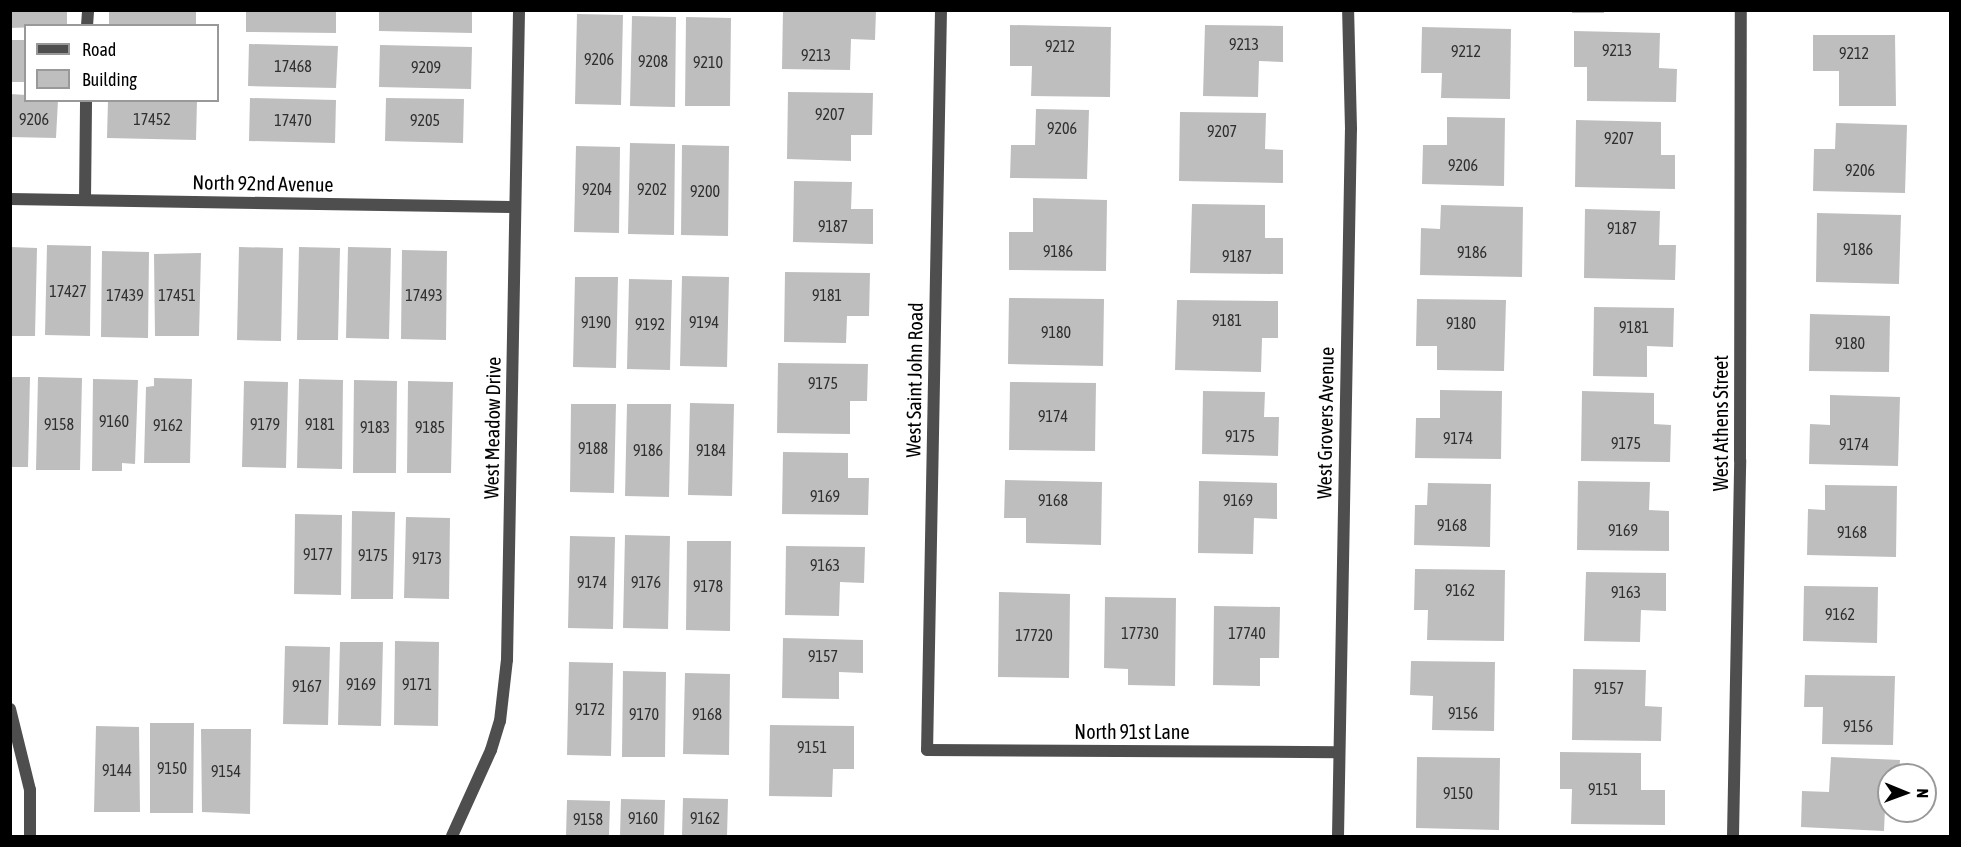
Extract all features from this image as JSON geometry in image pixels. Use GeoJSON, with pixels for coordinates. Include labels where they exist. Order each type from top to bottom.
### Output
{"type":"FeatureCollection","features":[{"type":"Feature","properties":{"kind":"street","name":"West Meadow Drive"},"geometry":{"type":"LineString","coordinates":[[452,837],[492,750],[505,691],[519,10]]}},
{"type":"Feature","properties":{"kind":"street","name":"West Saint John Road"},"geometry":{"type":"LineString","coordinates":[[927,750],[941,10]]}},
{"type":"Feature","properties":{"kind":"street","name":"West Grovers Avenue"},"geometry":{"type":"LineString","coordinates":[[1338,837],[1351,129],[1348,10]]}},
{"type":"Feature","properties":{"kind":"street","name":"West Athens Street"},"geometry":{"type":"LineString","coordinates":[[1733,837],[1740,460],[1741,10]]}},
{"type":"Feature","properties":{"kind":"street"},"geometry":{"type":"LineString","coordinates":[[85,200],[86,102]]}},
{"type":"Feature","properties":{"kind":"street","name":"North 92nd Avenue"},"geometry":{"type":"LineString","coordinates":[[10,199],[514,207]]}},
{"type":"Feature","properties":{"kind":"street"},"geometry":{"type":"LineString","coordinates":[[10,709],[30,790],[30,837]]}},
{"type":"Feature","properties":{"kind":"street","name":"North 91st Lane"},"geometry":{"type":"LineString","coordinates":[[927,750],[1338,752]]}},
{"type":"Feature","properties":{"kind":"building"},"geometry":{"type":"Polygon","coordinates":[[[10,10],[67,10],[67,24],[24,24],[24,28],[10,28],[10,10]]]}},
{"type":"Feature","properties":{"kind":"building"},"geometry":{"type":"Polygon","coordinates":[[[109,10],[196,10],[196,24],[109,24],[109,10]]]}},
{"type":"Feature","properties":{"kind":"building"},"geometry":{"type":"Polygon","coordinates":[[[246,10],[336,10],[336,33],[246,32],[246,10]]]}},
{"type":"Feature","properties":{"kind":"building"},"geometry":{"type":"Polygon","coordinates":[[[379,10],[472,10],[472,33],[379,31],[379,10]]]}},
{"type":"Feature","properties":{"kind":"building"},"geometry":{"type":"Polygon","coordinates":[[[783,10],[876,10],[875,40],[851,39],[850,70],[782,69],[783,10]]]}},
{"type":"Feature","properties":{"kind":"building"},"geometry":{"type":"Polygon","coordinates":[[[1572,10],[1604,10],[1604,13],[1572,13],[1572,10]]]}},
{"type":"Feature","properties":{"kind":"building"},"geometry":{"type":"Polygon","coordinates":[[[577,14],[623,15],[621,105],[575,104],[577,14]]]}},
{"type":"Feature","properties":{"kind":"building"},"geometry":{"type":"Polygon","coordinates":[[[632,16],[676,17],[675,107],[630,106],[632,16]]]}},
{"type":"Feature","properties":{"kind":"building"},"geometry":{"type":"Polygon","coordinates":[[[686,17],[731,18],[730,106],[685,106],[686,17]]]}},
{"type":"Feature","properties":{"kind":"building"},"geometry":{"type":"Polygon","coordinates":[[[1010,25],[1111,27],[1110,97],[1031,96],[1032,66],[1010,66],[1010,25]]]}},
{"type":"Feature","properties":{"kind":"building"},"geometry":{"type":"Polygon","coordinates":[[[1205,25],[1283,26],[1283,62],[1259,61],[1258,97],[1203,96],[1205,25]]]}},
{"type":"Feature","properties":{"kind":"building"},"geometry":{"type":"Polygon","coordinates":[[[1422,27],[1511,29],[1510,99],[1441,98],[1442,73],[1421,73],[1422,27]]]}},
{"type":"Feature","properties":{"kind":"building"},"geometry":{"type":"Polygon","coordinates":[[[1574,31],[1660,33],[1659,68],[1677,69],[1676,102],[1587,101],[1587,67],[1574,67],[1574,31]]]}},
{"type":"Feature","properties":{"kind":"building"},"geometry":{"type":"Polygon","coordinates":[[[1813,35],[1895,35],[1896,106],[1839,106],[1839,71],[1813,71],[1813,35]]]}},
{"type":"Feature","properties":{"kind":"building"},"geometry":{"type":"Polygon","coordinates":[[[10,40],[24,40],[24,82],[10,82],[10,40]]]}},
{"type":"Feature","properties":{"kind":"building"},"geometry":{"type":"Polygon","coordinates":[[[249,44],[338,46],[336,88],[248,86],[249,44]]]}},
{"type":"Feature","properties":{"kind":"building"},"geometry":{"type":"Polygon","coordinates":[[[380,45],[472,47],[471,89],[379,87],[380,45]]]}},
{"type":"Feature","properties":{"kind":"building"},"geometry":{"type":"Polygon","coordinates":[[[788,92],[873,93],[872,135],[851,135],[851,161],[787,159],[788,92]]]}},
{"type":"Feature","properties":{"kind":"building"},"geometry":{"type":"Polygon","coordinates":[[[10,94],[24,95],[24,102],[58,102],[56,138],[10,137],[10,94]]]}},
{"type":"Feature","properties":{"kind":"building"},"geometry":{"type":"Polygon","coordinates":[[[250,98],[336,100],[335,143],[249,141],[250,98]]]}},
{"type":"Feature","properties":{"kind":"building"},"geometry":{"type":"Polygon","coordinates":[[[386,98],[464,99],[463,143],[385,141],[386,98]]]}},
{"type":"Feature","properties":{"kind":"building"},"geometry":{"type":"Polygon","coordinates":[[[108,102],[197,102],[196,140],[107,138],[108,102]]]}},
{"type":"Feature","properties":{"kind":"building"},"geometry":{"type":"Polygon","coordinates":[[[1036,109],[1089,110],[1087,179],[1010,178],[1011,145],[1035,145],[1036,109]]]}},
{"type":"Feature","properties":{"kind":"building"},"geometry":{"type":"Polygon","coordinates":[[[1180,112],[1266,113],[1265,149],[1283,150],[1283,183],[1179,181],[1180,112]]]}},
{"type":"Feature","properties":{"kind":"building"},"geometry":{"type":"Polygon","coordinates":[[[1447,117],[1505,118],[1504,186],[1422,184],[1423,145],[1447,145],[1447,117]]]}},
{"type":"Feature","properties":{"kind":"building"},"geometry":{"type":"Polygon","coordinates":[[[1576,120],[1661,122],[1661,155],[1675,155],[1675,189],[1575,187],[1576,120]]]}},
{"type":"Feature","properties":{"kind":"building"},"geometry":{"type":"Polygon","coordinates":[[[1836,123],[1907,125],[1905,193],[1813,191],[1814,149],[1835,149],[1836,123]]]}},
{"type":"Feature","properties":{"kind":"building"},"geometry":{"type":"Polygon","coordinates":[[[630,143],[675,144],[674,235],[628,234],[630,143]]]}},
{"type":"Feature","properties":{"kind":"building"},"geometry":{"type":"Polygon","coordinates":[[[682,145],[729,146],[728,236],[681,235],[682,145]]]}},
{"type":"Feature","properties":{"kind":"building"},"geometry":{"type":"Polygon","coordinates":[[[576,146],[620,147],[619,233],[574,232],[576,146]]]}},
{"type":"Feature","properties":{"kind":"building"},"geometry":{"type":"Polygon","coordinates":[[[794,181],[852,182],[851,209],[873,209],[873,244],[793,242],[794,181]]]}},
{"type":"Feature","properties":{"kind":"building"},"geometry":{"type":"Polygon","coordinates":[[[1033,198],[1107,200],[1106,271],[1009,270],[1009,232],[1033,232],[1033,198]]]}},
{"type":"Feature","properties":{"kind":"building"},"geometry":{"type":"Polygon","coordinates":[[[1192,204],[1265,205],[1265,238],[1283,238],[1283,274],[1190,273],[1192,204]]]}},
{"type":"Feature","properties":{"kind":"building"},"geometry":{"type":"Polygon","coordinates":[[[1441,205],[1523,207],[1522,277],[1420,275],[1421,228],[1440,229],[1441,205]]]}},
{"type":"Feature","properties":{"kind":"building"},"geometry":{"type":"Polygon","coordinates":[[[1585,209],[1660,211],[1659,245],[1676,245],[1675,280],[1584,278],[1585,209]]]}},
{"type":"Feature","properties":{"kind":"building"},"geometry":{"type":"Polygon","coordinates":[[[1817,213],[1901,215],[1899,284],[1816,282],[1817,213]]]}},
{"type":"Feature","properties":{"kind":"building"},"geometry":{"type":"Polygon","coordinates":[[[47,245],[91,246],[90,336],[45,335],[47,245]]]}},
{"type":"Feature","properties":{"kind":"building"},"geometry":{"type":"Polygon","coordinates":[[[10,247],[37,248],[35,336],[10,336],[10,247]]]}},
{"type":"Feature","properties":{"kind":"building"},"geometry":{"type":"Polygon","coordinates":[[[239,247],[283,248],[281,341],[237,340],[239,247]]]}},
{"type":"Feature","properties":{"kind":"building"},"geometry":{"type":"Polygon","coordinates":[[[299,247],[340,248],[338,340],[297,340],[299,247]]]}},
{"type":"Feature","properties":{"kind":"building"},"geometry":{"type":"Polygon","coordinates":[[[348,247],[391,248],[389,339],[346,338],[348,247]]]}},
{"type":"Feature","properties":{"kind":"building"},"geometry":{"type":"Polygon","coordinates":[[[402,250],[447,251],[446,340],[401,339],[402,250]]]}},
{"type":"Feature","properties":{"kind":"building"},"geometry":{"type":"Polygon","coordinates":[[[102,251],[149,252],[148,338],[101,337],[102,251]]]}},
{"type":"Feature","properties":{"kind":"building"},"geometry":{"type":"Polygon","coordinates":[[[201,253],[199,336],[155,336],[154,254],[201,253]]]}},
{"type":"Feature","properties":{"kind":"building"},"geometry":{"type":"Polygon","coordinates":[[[785,272],[870,273],[869,316],[847,316],[846,343],[784,342],[785,272]]]}},
{"type":"Feature","properties":{"kind":"building"},"geometry":{"type":"Polygon","coordinates":[[[682,276],[729,277],[727,367],[680,366],[682,276]]]}},
{"type":"Feature","properties":{"kind":"building"},"geometry":{"type":"Polygon","coordinates":[[[575,277],[618,277],[616,368],[573,367],[575,277]]]}},
{"type":"Feature","properties":{"kind":"building"},"geometry":{"type":"Polygon","coordinates":[[[629,279],[672,280],[670,370],[627,369],[629,279]]]}},
{"type":"Feature","properties":{"kind":"building"},"geometry":{"type":"Polygon","coordinates":[[[1009,298],[1104,299],[1103,366],[1008,364],[1009,298]]]}},
{"type":"Feature","properties":{"kind":"building"},"geometry":{"type":"Polygon","coordinates":[[[1417,299],[1506,300],[1504,371],[1437,370],[1437,346],[1416,346],[1417,299]]]}},
{"type":"Feature","properties":{"kind":"building"},"geometry":{"type":"Polygon","coordinates":[[[1177,300],[1278,301],[1278,338],[1262,338],[1261,372],[1175,370],[1177,300]]]}},
{"type":"Feature","properties":{"kind":"building"},"geometry":{"type":"Polygon","coordinates":[[[1594,307],[1674,308],[1673,347],[1647,346],[1647,377],[1593,376],[1594,307]]]}},
{"type":"Feature","properties":{"kind":"building"},"geometry":{"type":"Polygon","coordinates":[[[1810,314],[1890,316],[1889,372],[1809,371],[1810,314]]]}},
{"type":"Feature","properties":{"kind":"building"},"geometry":{"type":"Polygon","coordinates":[[[778,363],[868,364],[867,401],[850,401],[850,434],[777,433],[778,363]]]}},
{"type":"Feature","properties":{"kind":"building"},"geometry":{"type":"Polygon","coordinates":[[[10,377],[30,377],[28,467],[10,467],[10,377]]]}},
{"type":"Feature","properties":{"kind":"building"},"geometry":{"type":"Polygon","coordinates":[[[38,377],[82,378],[80,470],[36,470],[38,377]]]}},
{"type":"Feature","properties":{"kind":"building"},"geometry":{"type":"Polygon","coordinates":[[[154,378],[192,379],[190,463],[144,463],[146,387],[154,386],[154,378]]]}},
{"type":"Feature","properties":{"kind":"building"},"geometry":{"type":"Polygon","coordinates":[[[93,379],[138,380],[135,464],[122,463],[122,471],[92,471],[93,379]]]}},
{"type":"Feature","properties":{"kind":"building"},"geometry":{"type":"Polygon","coordinates":[[[299,379],[343,380],[342,469],[297,468],[299,379]]]}},
{"type":"Feature","properties":{"kind":"building"},"geometry":{"type":"Polygon","coordinates":[[[354,380],[397,381],[396,473],[353,473],[354,380]]]}},
{"type":"Feature","properties":{"kind":"building"},"geometry":{"type":"Polygon","coordinates":[[[244,381],[288,382],[286,468],[242,467],[244,381]]]}},
{"type":"Feature","properties":{"kind":"building"},"geometry":{"type":"Polygon","coordinates":[[[408,381],[453,382],[451,473],[407,473],[408,381]]]}},
{"type":"Feature","properties":{"kind":"building"},"geometry":{"type":"Polygon","coordinates":[[[1010,382],[1096,383],[1095,451],[1009,450],[1010,382]]]}},
{"type":"Feature","properties":{"kind":"building"},"geometry":{"type":"Polygon","coordinates":[[[1440,390],[1502,391],[1501,459],[1415,458],[1416,418],[1440,418],[1440,390]]]}},
{"type":"Feature","properties":{"kind":"building"},"geometry":{"type":"Polygon","coordinates":[[[1203,391],[1265,392],[1264,417],[1279,417],[1278,456],[1202,454],[1203,391]]]}},
{"type":"Feature","properties":{"kind":"building"},"geometry":{"type":"Polygon","coordinates":[[[1582,391],[1654,393],[1654,424],[1671,425],[1670,462],[1581,461],[1582,391]]]}},
{"type":"Feature","properties":{"kind":"building"},"geometry":{"type":"Polygon","coordinates":[[[1830,395],[1900,397],[1898,466],[1809,464],[1810,424],[1830,425],[1830,395]]]}},
{"type":"Feature","properties":{"kind":"building"},"geometry":{"type":"Polygon","coordinates":[[[690,403],[734,404],[732,496],[688,495],[690,403]]]}},
{"type":"Feature","properties":{"kind":"building"},"geometry":{"type":"Polygon","coordinates":[[[571,404],[616,404],[614,493],[570,492],[571,404]]]}},
{"type":"Feature","properties":{"kind":"building"},"geometry":{"type":"Polygon","coordinates":[[[627,404],[671,404],[669,497],[625,496],[627,404]]]}},
{"type":"Feature","properties":{"kind":"building"},"geometry":{"type":"Polygon","coordinates":[[[783,452],[848,453],[848,478],[869,478],[868,515],[782,514],[783,452]]]}},
{"type":"Feature","properties":{"kind":"building"},"geometry":{"type":"Polygon","coordinates":[[[1005,480],[1102,482],[1101,545],[1026,543],[1026,518],[1004,518],[1005,480]]]}},
{"type":"Feature","properties":{"kind":"building"},"geometry":{"type":"Polygon","coordinates":[[[1199,481],[1277,483],[1277,519],[1254,518],[1253,554],[1198,553],[1199,481]]]}},
{"type":"Feature","properties":{"kind":"building"},"geometry":{"type":"Polygon","coordinates":[[[1578,481],[1650,482],[1649,510],[1669,511],[1669,551],[1577,550],[1578,481]]]}},
{"type":"Feature","properties":{"kind":"building"},"geometry":{"type":"Polygon","coordinates":[[[1428,483],[1491,484],[1490,547],[1414,545],[1415,505],[1427,505],[1428,483]]]}},
{"type":"Feature","properties":{"kind":"building"},"geometry":{"type":"Polygon","coordinates":[[[1825,485],[1897,486],[1896,557],[1807,555],[1808,509],[1825,510],[1825,485]]]}},
{"type":"Feature","properties":{"kind":"building"},"geometry":{"type":"Polygon","coordinates":[[[352,511],[395,512],[393,599],[351,599],[352,511]]]}},
{"type":"Feature","properties":{"kind":"building"},"geometry":{"type":"Polygon","coordinates":[[[295,514],[342,515],[341,595],[294,594],[295,514]]]}},
{"type":"Feature","properties":{"kind":"building"},"geometry":{"type":"Polygon","coordinates":[[[406,517],[450,518],[449,599],[404,598],[406,517]]]}},
{"type":"Feature","properties":{"kind":"building"},"geometry":{"type":"Polygon","coordinates":[[[625,535],[670,536],[668,629],[623,628],[625,535]]]}},
{"type":"Feature","properties":{"kind":"building"},"geometry":{"type":"Polygon","coordinates":[[[570,536],[615,537],[613,629],[568,628],[570,536]]]}},
{"type":"Feature","properties":{"kind":"building"},"geometry":{"type":"Polygon","coordinates":[[[687,541],[731,541],[730,631],[686,630],[687,541]]]}},
{"type":"Feature","properties":{"kind":"building"},"geometry":{"type":"Polygon","coordinates":[[[786,546],[865,547],[864,583],[840,582],[839,616],[785,615],[786,546]]]}},
{"type":"Feature","properties":{"kind":"building"},"geometry":{"type":"Polygon","coordinates":[[[1415,569],[1505,570],[1504,641],[1427,640],[1428,610],[1414,610],[1415,569]]]}},
{"type":"Feature","properties":{"kind":"building"},"geometry":{"type":"Polygon","coordinates":[[[1586,572],[1666,573],[1666,611],[1641,610],[1640,642],[1584,641],[1586,572]]]}},
{"type":"Feature","properties":{"kind":"building"},"geometry":{"type":"Polygon","coordinates":[[[1804,586],[1878,587],[1877,643],[1803,641],[1804,586]]]}},
{"type":"Feature","properties":{"kind":"building"},"geometry":{"type":"Polygon","coordinates":[[[999,592],[1070,594],[1069,678],[998,677],[999,592]]]}},
{"type":"Feature","properties":{"kind":"building"},"geometry":{"type":"Polygon","coordinates":[[[1105,597],[1176,598],[1175,686],[1128,685],[1128,669],[1104,668],[1105,597]]]}},
{"type":"Feature","properties":{"kind":"building"},"geometry":{"type":"Polygon","coordinates":[[[1214,606],[1280,607],[1279,658],[1260,658],[1260,686],[1213,685],[1214,606]]]}},
{"type":"Feature","properties":{"kind":"building"},"geometry":{"type":"Polygon","coordinates":[[[783,638],[863,640],[863,673],[839,672],[839,699],[782,698],[783,638]]]}},
{"type":"Feature","properties":{"kind":"building"},"geometry":{"type":"Polygon","coordinates":[[[395,641],[439,642],[438,726],[394,725],[395,641]]]}},
{"type":"Feature","properties":{"kind":"building"},"geometry":{"type":"Polygon","coordinates":[[[340,642],[383,642],[381,726],[338,725],[340,642]]]}},
{"type":"Feature","properties":{"kind":"building"},"geometry":{"type":"Polygon","coordinates":[[[285,646],[330,647],[328,725],[283,724],[285,646]]]}},
{"type":"Feature","properties":{"kind":"building"},"geometry":{"type":"Polygon","coordinates":[[[1411,661],[1495,662],[1494,731],[1432,730],[1433,696],[1410,695],[1411,661]]]}},
{"type":"Feature","properties":{"kind":"building"},"geometry":{"type":"Polygon","coordinates":[[[569,662],[613,663],[611,756],[567,755],[569,662]]]}},
{"type":"Feature","properties":{"kind":"building"},"geometry":{"type":"Polygon","coordinates":[[[1573,669],[1646,670],[1645,706],[1662,707],[1661,741],[1572,740],[1573,669]]]}},
{"type":"Feature","properties":{"kind":"building"},"geometry":{"type":"Polygon","coordinates":[[[623,671],[666,672],[665,757],[622,757],[623,671]]]}},
{"type":"Feature","properties":{"kind":"building"},"geometry":{"type":"Polygon","coordinates":[[[685,673],[730,674],[729,755],[683,754],[685,673]]]}},
{"type":"Feature","properties":{"kind":"building"},"geometry":{"type":"Polygon","coordinates":[[[1805,675],[1895,676],[1893,745],[1822,744],[1823,707],[1804,707],[1805,675]]]}},
{"type":"Feature","properties":{"kind":"building"},"geometry":{"type":"Polygon","coordinates":[[[150,723],[194,723],[193,813],[150,813],[150,723]]]}},
{"type":"Feature","properties":{"kind":"building"},"geometry":{"type":"Polygon","coordinates":[[[770,725],[854,726],[854,769],[833,769],[832,797],[769,796],[770,725]]]}},
{"type":"Feature","properties":{"kind":"building"},"geometry":{"type":"Polygon","coordinates":[[[96,726],[139,727],[140,812],[94,812],[96,726]]]}},
{"type":"Feature","properties":{"kind":"building"},"geometry":{"type":"Polygon","coordinates":[[[201,729],[251,729],[250,814],[202,812],[201,729]]]}},
{"type":"Feature","properties":{"kind":"building"},"geometry":{"type":"Polygon","coordinates":[[[1560,752],[1641,753],[1641,790],[1665,790],[1665,825],[1571,824],[1572,789],[1560,789],[1560,752]]]}},
{"type":"Feature","properties":{"kind":"building"},"geometry":{"type":"Polygon","coordinates":[[[1417,757],[1500,758],[1499,830],[1416,828],[1417,757]]]}},
{"type":"Feature","properties":{"kind":"building"},"geometry":{"type":"Polygon","coordinates":[[[1831,757],[1900,760],[1900,763],[1877,763],[1877,823],[1884,823],[1884,831],[1801,827],[1802,791],[1829,792],[1831,757]]]}},
{"type":"Feature","properties":{"kind":"building"},"geometry":{"type":"Polygon","coordinates":[[[683,798],[728,799],[727,836],[682,836],[683,798]]]}},
{"type":"Feature","properties":{"kind":"building"},"geometry":{"type":"Polygon","coordinates":[[[621,799],[665,800],[664,836],[620,836],[621,799]]]}},
{"type":"Feature","properties":{"kind":"building"},"geometry":{"type":"Polygon","coordinates":[[[567,800],[610,801],[609,836],[566,836],[567,800]]]}}]}
